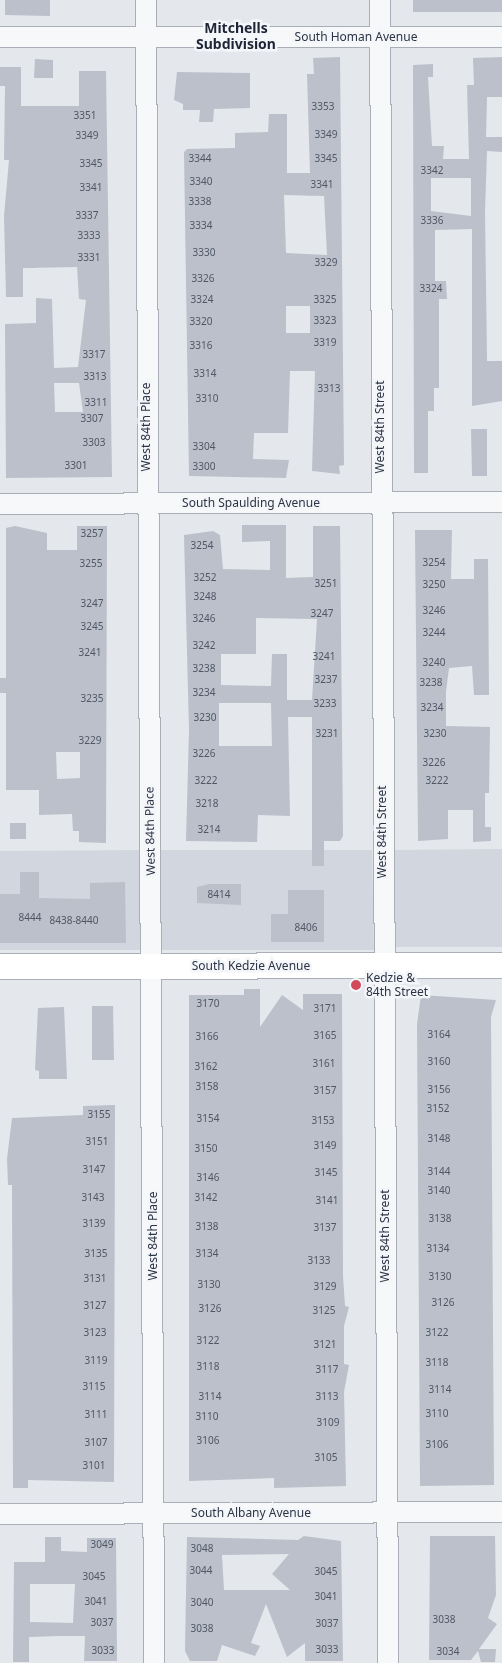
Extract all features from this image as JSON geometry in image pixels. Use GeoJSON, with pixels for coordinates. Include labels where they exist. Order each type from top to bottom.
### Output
{"type":"FeatureCollection","features":[{"type":"Feature","properties":{"kind":"main road","name":"South Kedzie Avenue"},"geometry":{"type":"LineString","coordinates":[[0,966],[502,965]]}},
{"type":"Feature","properties":{"kind":"street","name":"West 84th Place"},"geometry":{"type":"LineString","coordinates":[[146,0],[146,503],[151,966],[154,1663]]}},
{"type":"Feature","properties":{"kind":"street","name":"West 84th Street"},"geometry":{"type":"LineString","coordinates":[[380,0],[380,502],[388,1663]]}},
{"type":"Feature","properties":{"kind":"street","name":"South Homan Avenue"},"geometry":{"type":"LineString","coordinates":[[0,37],[502,37]]}},
{"type":"Feature","properties":{"kind":"street","name":"South Spaulding Avenue"},"geometry":{"type":"LineString","coordinates":[[0,504],[502,502]]}},
{"type":"Feature","properties":{"kind":"street","name":"South Albany Avenue"},"geometry":{"type":"LineString","coordinates":[[0,1514],[502,1512]]}},
{"type":"Feature","properties":{"kind":"shaded area"},"geometry":{"type":"Polygon","coordinates":[[[502,849],[502,947],[394,947],[394,850],[502,849]]]}},
{"type":"Feature","properties":{"kind":"shaded area"},"geometry":{"type":"Polygon","coordinates":[[[140,850],[141,950],[0,950],[0,851],[140,850]]]}},
{"type":"Feature","properties":{"kind":"shaded area"},"geometry":{"type":"Polygon","coordinates":[[[161,850],[372,850],[374,950],[161,950],[161,850]]]}},
{"type":"Feature","properties":{"kind":"building"},"geometry":{"type":"Polygon","coordinates":[[[5,0],[50,0],[50,16],[5,15],[5,0]]]}},
{"type":"Feature","properties":{"kind":"building"},"geometry":{"type":"Polygon","coordinates":[[[413,0],[502,0],[502,12],[413,12],[413,0]]]}},
{"type":"Feature","properties":{"kind":"building"},"geometry":{"type":"Polygon","coordinates":[[[340,57],[344,465],[339,466],[340,474],[312,471],[315,371],[290,371],[288,433],[254,433],[253,459],[289,460],[286,478],[189,476],[184,152],[187,149],[235,148],[235,133],[268,132],[269,114],[287,114],[287,173],[310,173],[307,74],[314,74],[313,58],[340,57]],[[284,195],[286,253],[327,255],[324,196],[284,195]],[[286,306],[286,333],[310,333],[310,306],[286,306]]]}},
{"type":"Feature","properties":{"kind":"building"},"geometry":{"type":"Polygon","coordinates":[[[502,57],[502,97],[487,97],[486,137],[502,137],[502,152],[487,151],[485,212],[487,361],[502,361],[502,401],[472,406],[472,229],[435,230],[435,281],[446,281],[447,299],[439,299],[439,388],[434,388],[434,411],[428,411],[428,473],[414,473],[413,65],[433,64],[433,77],[428,77],[432,146],[444,146],[443,159],[469,159],[467,85],[474,85],[473,58],[502,57]],[[431,178],[431,211],[471,216],[471,178],[431,178]]]}},
{"type":"Feature","properties":{"kind":"building"},"geometry":{"type":"Polygon","coordinates":[[[35,59],[53,60],[53,78],[34,78],[35,59]]]}},
{"type":"Feature","properties":{"kind":"building"},"geometry":{"type":"Polygon","coordinates":[[[0,67],[21,67],[21,106],[79,106],[79,71],[106,71],[112,477],[6,478],[5,324],[36,323],[36,298],[52,299],[54,368],[78,367],[86,300],[79,299],[77,267],[23,268],[23,297],[6,297],[4,216],[9,160],[4,160],[5,86],[0,86],[0,67]],[[54,383],[55,412],[83,412],[79,383],[54,383]]]}},
{"type":"Feature","properties":{"kind":"building"},"geometry":{"type":"Polygon","coordinates":[[[177,72],[250,73],[250,108],[214,109],[213,122],[199,122],[200,110],[183,110],[183,104],[174,100],[177,72]]]}},
{"type":"Feature","properties":{"kind":"building"},"geometry":{"type":"Polygon","coordinates":[[[471,429],[487,429],[487,476],[472,476],[471,429]]]}},
{"type":"Feature","properties":{"kind":"building"},"geometry":{"type":"Polygon","coordinates":[[[242,525],[286,525],[286,578],[313,577],[313,526],[340,526],[343,836],[340,841],[324,841],[324,866],[312,866],[312,717],[288,717],[290,816],[258,815],[257,842],[186,841],[189,730],[184,535],[213,531],[220,535],[223,569],[270,570],[270,541],[242,542],[242,525]],[[256,618],[256,654],[221,654],[221,685],[271,686],[272,654],[287,654],[287,700],[312,700],[317,619],[256,618]],[[219,703],[219,746],[272,746],[271,703],[219,703]]]}},
{"type":"Feature","properties":{"kind":"building"},"geometry":{"type":"Polygon","coordinates":[[[15,526],[47,533],[47,550],[77,550],[77,526],[107,526],[106,843],[79,842],[79,831],[73,831],[72,814],[39,815],[39,790],[6,790],[6,693],[0,693],[0,678],[6,678],[6,528],[15,526]],[[56,752],[57,779],[80,778],[80,752],[56,752]]]}},
{"type":"Feature","properties":{"kind":"building"},"geometry":{"type":"Polygon","coordinates":[[[415,530],[452,530],[451,579],[474,579],[474,559],[488,559],[489,695],[474,695],[472,666],[449,668],[446,692],[446,726],[490,727],[489,793],[485,793],[485,827],[491,827],[491,841],[473,842],[473,810],[448,810],[448,839],[418,841],[415,530]]]}},
{"type":"Feature","properties":{"kind":"building"},"geometry":{"type":"Polygon","coordinates":[[[10,823],[26,823],[26,839],[10,839],[10,823]]]}},
{"type":"Feature","properties":{"kind":"building"},"geometry":{"type":"Polygon","coordinates":[[[20,872],[39,872],[39,898],[90,899],[90,883],[125,882],[126,943],[0,943],[0,894],[20,894],[20,872]]]}},
{"type":"Feature","properties":{"kind":"building"},"geometry":{"type":"Polygon","coordinates":[[[209,884],[241,884],[241,905],[197,903],[197,887],[209,884]]]}},
{"type":"Feature","properties":{"kind":"building"},"geometry":{"type":"Polygon","coordinates":[[[288,890],[324,890],[324,942],[271,942],[271,914],[288,914],[288,890]]]}},
{"type":"Feature","properties":{"kind":"building"},"geometry":{"type":"Polygon","coordinates":[[[244,989],[260,989],[260,1027],[282,995],[303,1010],[303,994],[342,994],[343,1276],[345,1306],[349,1307],[344,1326],[344,1364],[349,1365],[344,1392],[346,1486],[274,1488],[274,1478],[189,1481],[189,995],[244,995],[244,989]]]}},
{"type":"Feature","properties":{"kind":"building"},"geometry":{"type":"Polygon","coordinates":[[[421,995],[496,1000],[491,1017],[494,1485],[420,1486],[417,1024],[421,995]]]}},
{"type":"Feature","properties":{"kind":"building"},"geometry":{"type":"Polygon","coordinates":[[[92,1006],[113,1006],[114,1060],[92,1060],[92,1006]]]}},
{"type":"Feature","properties":{"kind":"building"},"geometry":{"type":"Polygon","coordinates":[[[64,1007],[67,1079],[39,1079],[39,1071],[35,1070],[38,1008],[64,1007]]]}},
{"type":"Feature","properties":{"kind":"building"},"geometry":{"type":"Polygon","coordinates":[[[115,1105],[114,1482],[28,1480],[28,1488],[13,1488],[12,1185],[8,1185],[7,1159],[12,1118],[83,1115],[83,1106],[115,1105]]]}},
{"type":"Feature","properties":{"kind":"building"},"geometry":{"type":"Polygon","coordinates":[[[304,1536],[341,1541],[343,1661],[305,1661],[305,1643],[287,1657],[266,1604],[251,1643],[260,1646],[255,1656],[222,1645],[217,1661],[190,1661],[185,1651],[187,1537],[298,1540],[304,1536]],[[289,1554],[222,1555],[224,1590],[290,1590],[272,1574],[289,1554]]]}},
{"type":"Feature","properties":{"kind":"building"},"geometry":{"type":"Polygon","coordinates":[[[430,1536],[495,1536],[496,1595],[488,1618],[497,1624],[479,1649],[496,1649],[495,1662],[481,1662],[478,1651],[471,1660],[429,1660],[430,1536]]]}},
{"type":"Feature","properties":{"kind":"building"},"geometry":{"type":"Polygon","coordinates":[[[45,1537],[61,1537],[61,1551],[87,1552],[87,1538],[116,1538],[117,1661],[84,1661],[85,1636],[60,1636],[29,1637],[29,1662],[13,1662],[14,1562],[45,1562],[45,1537]],[[30,1584],[30,1622],[73,1623],[75,1584],[30,1584]]]}},
{"type":"Feature","properties":{"kind":"place","name":"Kedzie & 84th Street"},"geometry":{"type":"Point","coordinates":[356,985]}},
{"type":"Feature","properties":{"kind":"district","name":"Mitchells Subdivision"},"geometry":{"type":"Point","coordinates":[236,36]}}]}
